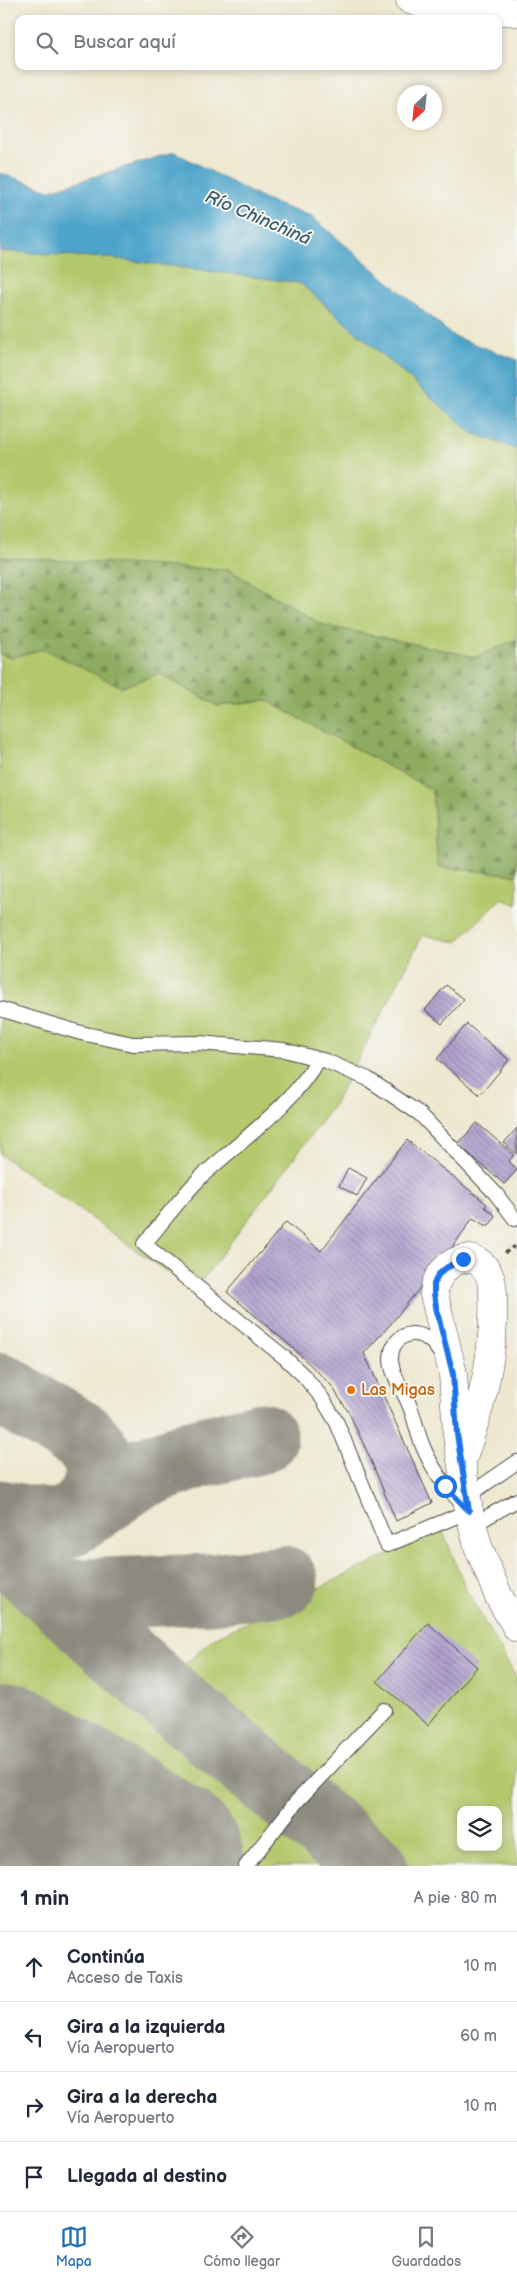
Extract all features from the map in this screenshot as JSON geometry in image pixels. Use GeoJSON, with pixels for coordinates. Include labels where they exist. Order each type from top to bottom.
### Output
{"type":"FeatureCollection","features":[{"type":"Feature","properties":{"kind":"street"},"geometry":{"type":"LineString","coordinates":[[410,0],[428,6],[517,12]]}},
{"type":"Feature","properties":{"kind":"street"},"geometry":{"type":"LineString","coordinates":[[462,1461],[483,1397],[487,1378],[494,1304],[493,1289],[488,1273],[485,1268],[471,1259],[463,1259],[446,1268],[438,1275],[434,1284],[437,1312],[453,1374],[457,1434],[469,1511],[478,1546],[499,1597],[517,1628]]}},
{"type":"Feature","properties":{"kind":"lane"},"geometry":{"type":"LineString","coordinates":[[0,1010],[81,1033],[133,1044],[199,1043],[284,1050],[318,1059],[368,1079],[420,1114],[496,1194],[516,1220]]}},
{"type":"Feature","properties":{"kind":"lane"},"geometry":{"type":"LineString","coordinates":[[318,1059],[310,1075],[200,1179],[144,1244],[284,1358],[304,1376],[322,1398],[337,1423],[386,1545],[469,1511],[517,1500]]}},
{"type":"Feature","properties":{"kind":"lane"},"geometry":{"type":"LineString","coordinates":[[453,1374],[434,1344],[418,1334],[405,1334],[392,1348],[391,1364],[413,1414],[423,1448],[445,1486],[469,1511]]}},
{"type":"Feature","properties":{"kind":"lane"},"geometry":{"type":"LineString","coordinates":[[469,1511],[517,1462]]}},
{"type":"Feature","properties":{"kind":"lane"},"geometry":{"type":"LineString","coordinates":[[246,1866],[296,1801],[384,1710]]}},
{"type":"Feature","properties":{"kind":"green space"},"geometry":{"type":"Polygon","coordinates":[[[0,251],[110,258],[300,283],[472,433],[517,449],[517,639],[476,657],[323,625],[229,570],[0,557],[0,251]]]}},
{"type":"Feature","properties":{"kind":"green space"},"geometry":{"type":"Polygon","coordinates":[[[0,557],[229,570],[323,625],[476,657],[517,639],[517,875],[438,867],[432,790],[266,700],[218,706],[159,674],[121,687],[44,649],[10,658],[0,654],[0,557]]]}},
{"type":"Feature","properties":{"kind":"green space"},"geometry":{"type":"Polygon","coordinates":[[[44,648],[121,687],[159,674],[218,706],[266,700],[432,790],[438,867],[517,875],[517,905],[502,898],[457,942],[423,935],[335,1103],[194,1291],[0,1154],[0,654],[10,658],[44,648]]]}},
{"type":"Feature","properties":{"kind":"green space"},"geometry":{"type":"Polygon","coordinates":[[[442,1529],[467,1591],[517,1679],[517,1866],[412,1866],[176,1673],[212,1639],[442,1529]]]}},
{"type":"Feature","properties":{"kind":"green space"},"geometry":{"type":"Polygon","coordinates":[[[0,1577],[339,1866],[250,1866],[0,1712],[0,1577]]]}},
{"type":"Feature","properties":{"kind":"green space"},"geometry":{"type":"Polygon","coordinates":[[[0,1836],[49,1866],[0,1866],[0,1836]]]}},
{"type":"Feature","properties":{"kind":"water","name":"Río Chinchiná"},"geometry":{"type":"Polygon","coordinates":[[[174,152],[265,200],[312,217],[453,336],[517,360],[517,449],[472,433],[300,283],[110,258],[0,251],[0,173],[50,190],[174,152]]]}},
{"type":"Feature","properties":{"kind":"building"},"geometry":{"type":"Polygon","coordinates":[[[446,985],[464,999],[442,1024],[425,1010],[446,985]]]}},
{"type":"Feature","properties":{"kind":"building"},"geometry":{"type":"Polygon","coordinates":[[[467,1024],[509,1060],[480,1095],[437,1059],[467,1024]]]}},
{"type":"Feature","properties":{"kind":"building"},"geometry":{"type":"Polygon","coordinates":[[[477,1123],[514,1155],[509,1161],[517,1170],[504,1184],[458,1144],[477,1123]]]}},
{"type":"Feature","properties":{"kind":"building"},"geometry":{"type":"Polygon","coordinates":[[[517,1128],[517,1154],[504,1143],[517,1128]]]}},
{"type":"Feature","properties":{"kind":"building"},"geometry":{"type":"Polygon","coordinates":[[[407,1140],[487,1204],[485,1207],[495,1215],[489,1225],[484,1225],[473,1218],[448,1253],[389,1326],[364,1353],[432,1503],[396,1521],[349,1413],[331,1385],[293,1348],[227,1292],[286,1222],[321,1251],[407,1140]]]}},
{"type":"Feature","properties":{"kind":"building"},"geometry":{"type":"Polygon","coordinates":[[[348,1168],[367,1178],[357,1196],[339,1186],[348,1168]]]}},
{"type":"Feature","properties":{"kind":"building"},"geometry":{"type":"Polygon","coordinates":[[[428,1623],[477,1667],[428,1725],[377,1681],[428,1623]]]}},
{"type":"Feature","properties":{"kind":"taxiway"},"geometry":{"type":"LineString","coordinates":[[0,1388],[84,1438],[96,1453],[101,1471],[99,1485],[89,1504],[79,1516],[65,1523],[46,1524],[0,1515]]}},
{"type":"Feature","properties":{"kind":"taxiway"},"geometry":{"type":"LineString","coordinates":[[79,1516],[137,1475],[195,1454],[262,1438]]}},
{"type":"Feature","properties":{"kind":"taxiway"},"geometry":{"type":"LineString","coordinates":[[0,1544],[171,1699],[372,1866]]}},
{"type":"Feature","properties":{"kind":"taxiway"},"geometry":{"type":"LineString","coordinates":[[50,1588],[78,1594],[211,1589],[283,1581]]}},
{"type":"Feature","properties":{"kind":"runway"},"geometry":{"type":"LineString","coordinates":[[0,1770],[156,1866]]}},
{"type":"Feature","properties":{"kind":"place","name":"Las Migas"},"geometry":{"type":"Point","coordinates":[351,1390]}},
{"type":"Feature","properties":{"kind":"route"},"geometry":{"type":"LineString","coordinates":[[445,1486],[469,1511],[457,1434],[453,1374],[434,1294],[434,1284],[438,1275],[455,1262],[463,1259]]}}]}
